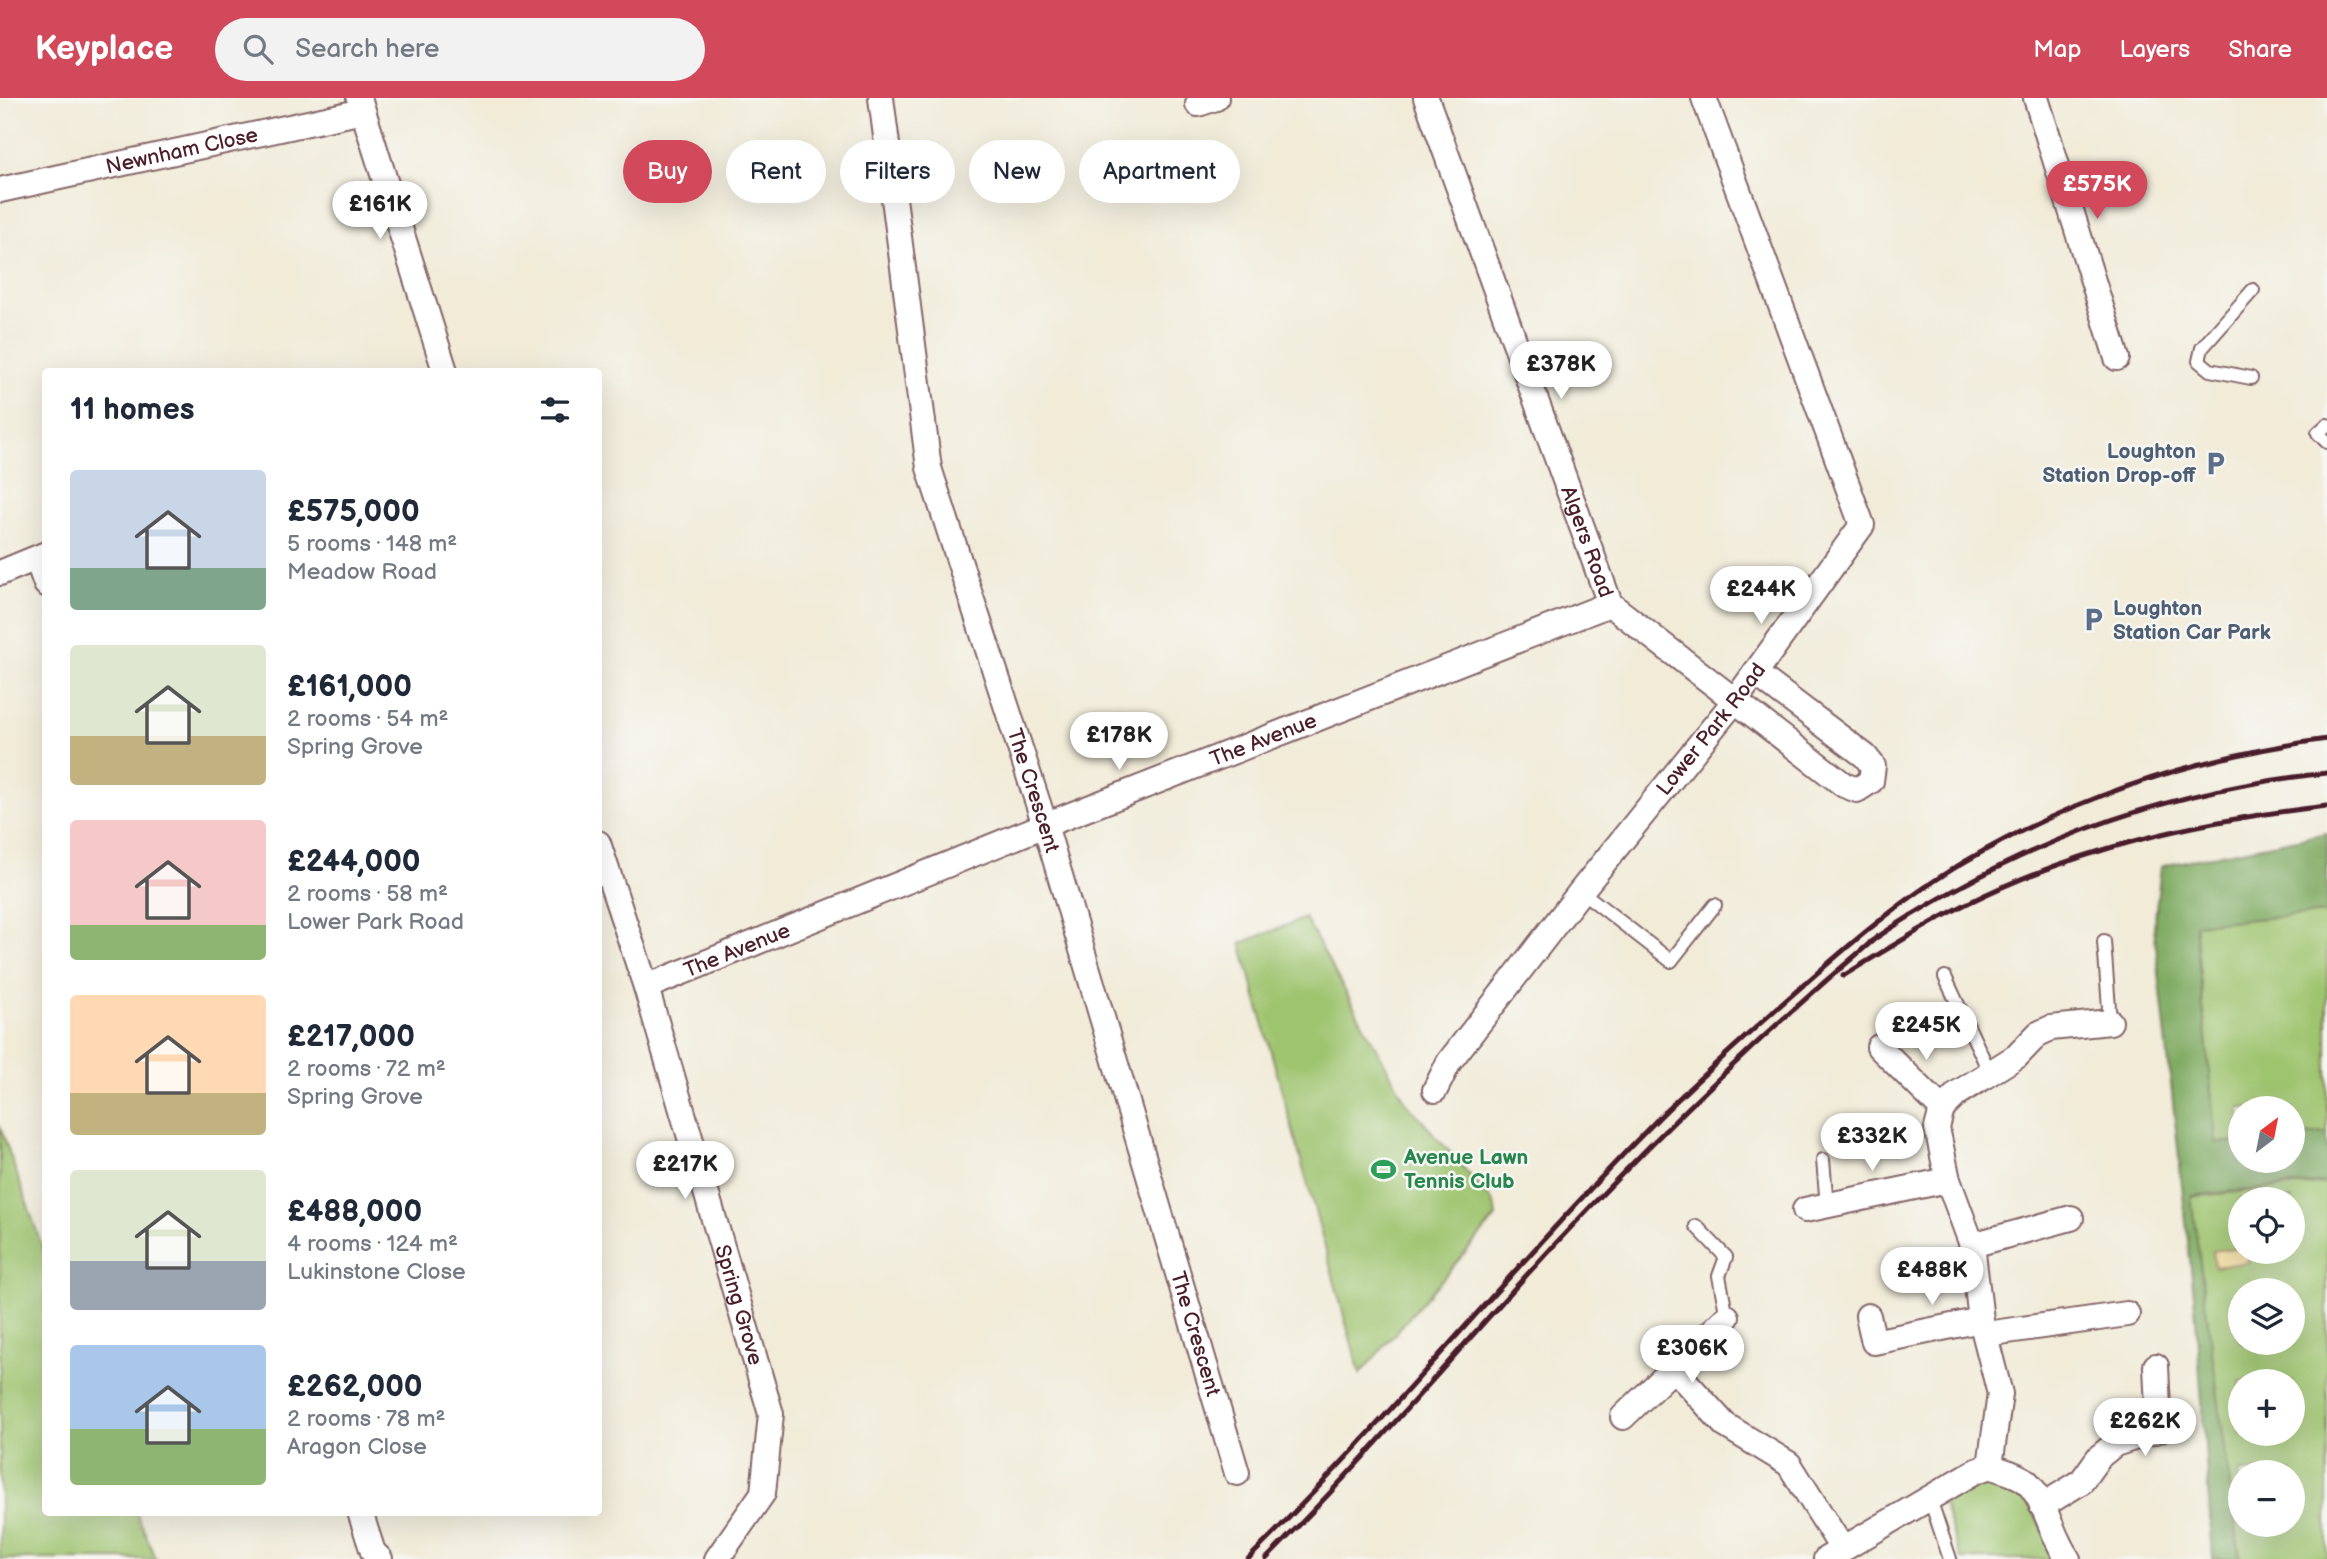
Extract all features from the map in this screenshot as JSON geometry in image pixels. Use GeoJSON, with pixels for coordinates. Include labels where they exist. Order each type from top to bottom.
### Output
{"type":"FeatureCollection","features":[{"type":"Feature","properties":{"kind":"street","name":"The Crescent"},"geometry":{"type":"LineString","coordinates":[[881,98],[929,468],[1045,825],[1237,1473]]}},
{"type":"Feature","properties":{"kind":"street","name":"Algers Road"},"geometry":{"type":"LineString","coordinates":[[1426,98],[1611,604],[1737,698],[1844,785],[1857,790],[1871,781],[1874,766],[1865,756],[1755,673]]}},
{"type":"Feature","properties":{"kind":"street","name":"Lower Park Road"},"geometry":{"type":"LineString","coordinates":[[1435,1090],[1449,1062],[1581,891],[1737,698],[1862,525],[1704,98]]}},
{"type":"Feature","properties":{"kind":"street"},"geometry":{"type":"LineString","coordinates":[[2036,98],[2117,358]]}},
{"type":"Feature","properties":{"kind":"street"},"geometry":{"type":"LineString","coordinates":[[361,105],[443,368]]}},
{"type":"Feature","properties":{"kind":"street","name":"Newnham Close"},"geometry":{"type":"LineString","coordinates":[[0,190],[361,105]]}},
{"type":"Feature","properties":{"kind":"street"},"geometry":{"type":"LineString","coordinates":[[0,573],[41,556]]}},
{"type":"Feature","properties":{"kind":"street","name":"The Avenue"},"geometry":{"type":"LineString","coordinates":[[646,987],[1045,825],[1611,604]]}},
{"type":"Feature","properties":{"kind":"street","name":"Spring Grove"},"geometry":{"type":"LineString","coordinates":[[602,855],[646,987],[771,1414],[763,1493],[717,1559]]}},
{"type":"Feature","properties":{"kind":"street"},"geometry":{"type":"LineString","coordinates":[[1990,1466],[2000,1394],[1983,1327],[1972,1245],[1948,1180],[1937,1128],[1942,1109],[1958,1093],[2017,1056],[2038,1034],[2051,1028],[2110,1022]]}},
{"type":"Feature","properties":{"kind":"street"},"geometry":{"type":"LineString","coordinates":[[1879,1047],[1942,1109]]}},
{"type":"Feature","properties":{"kind":"street"},"geometry":{"type":"LineString","coordinates":[[1816,1208],[1948,1180]]}},
{"type":"Feature","properties":{"kind":"street"},"geometry":{"type":"LineString","coordinates":[[1972,1245],[2071,1218]]}},
{"type":"Feature","properties":{"kind":"street"},"geometry":{"type":"LineString","coordinates":[[1868,1316],[1874,1342],[1983,1327],[2127,1314]]}},
{"type":"Feature","properties":{"kind":"street"},"geometry":{"type":"LineString","coordinates":[[1623,1417],[1675,1370],[1727,1317]]}},
{"type":"Feature","properties":{"kind":"street"},"geometry":{"type":"LineString","coordinates":[[2042,1506],[2081,1482],[2099,1457],[2115,1444],[2160,1430],[2156,1366]]}},
{"type":"Feature","properties":{"kind":"street"},"geometry":{"type":"LineString","coordinates":[[1675,1370],[1725,1425],[1789,1464],[1835,1555],[1974,1472],[1990,1466],[2025,1480],[2042,1506],[2057,1545],[2068,1559]]}},
{"type":"Feature","properties":{"kind":"street"},"geometry":{"type":"LineString","coordinates":[[361,1516],[373,1552],[380,1559]]}},
{"type":"Feature","properties":{"kind":"lane"},"geometry":{"type":"LineString","coordinates":[[2251,378],[2210,370],[2199,361],[2202,348],[2253,290]]}},
{"type":"Feature","properties":{"kind":"lane"},"geometry":{"type":"LineString","coordinates":[[2327,425],[2318,433],[2327,442]]}},
{"type":"Feature","properties":{"kind":"lane"},"geometry":{"type":"LineString","coordinates":[[1581,891],[1671,961],[1715,905]]}},
{"type":"Feature","properties":{"kind":"lane"},"geometry":{"type":"LineString","coordinates":[[2104,941],[2110,1022]]}},
{"type":"Feature","properties":{"kind":"lane"},"geometry":{"type":"LineString","coordinates":[[1945,977],[1990,1073]]}},
{"type":"Feature","properties":{"kind":"lane"},"geometry":{"type":"LineString","coordinates":[[1816,1208],[1823,1160]]}},
{"type":"Feature","properties":{"kind":"lane"},"geometry":{"type":"LineString","coordinates":[[1696,1226],[1726,1257],[1719,1276],[1727,1317]]}},
{"type":"Feature","properties":{"kind":"lane"},"geometry":{"type":"LineString","coordinates":[[1930,1499],[1950,1559]]}},
{"type":"Feature","properties":{"kind":"green space"},"geometry":{"type":"Polygon","coordinates":[[[2327,833],[2327,913],[2195,924],[2216,1143],[2228,1142],[2228,1173],[2305,1173],[2305,1135],[2327,1133],[2327,1182],[2278,1187],[2228,1187],[2228,1192],[2191,1196],[2228,1470],[2228,1537],[2237,1537],[2240,1559],[2213,1559],[2195,1306],[2154,927],[2161,866],[2327,833]]]}},
{"type":"Feature","properties":{"kind":"green space"},"geometry":{"type":"Polygon","coordinates":[[[2327,913],[2327,1133],[2305,1135],[2305,1096],[2228,1096],[2228,1142],[2216,1143],[2195,923],[2327,913]]]}},
{"type":"Feature","properties":{"kind":"green space","name":"Avenue Lawn Tennis Club"},"geometry":{"type":"Polygon","coordinates":[[[1305,918],[1406,1102],[1494,1203],[1496,1217],[1360,1374],[1241,943],[1305,918]]]}},
{"type":"Feature","properties":{"kind":"green space"},"geometry":{"type":"Polygon","coordinates":[[[0,1126],[42,1246],[42,1516],[138,1516],[156,1559],[0,1559],[0,1126]]]}},
{"type":"Feature","properties":{"kind":"green space"},"geometry":{"type":"Polygon","coordinates":[[[2327,1183],[2327,1559],[2240,1559],[2237,1537],[2305,1537],[2305,1460],[2228,1460],[2228,1472],[2190,1197],[2228,1193],[2228,1264],[2305,1264],[2305,1187],[2288,1187],[2327,1183]]]}},
{"type":"Feature","properties":{"kind":"green space"},"geometry":{"type":"Polygon","coordinates":[[[1998,1478],[2027,1501],[2059,1559],[1961,1559],[1943,1503],[1980,1479],[1998,1478]]]}},
{"type":"Feature","properties":{"kind":"sand"},"geometry":{"type":"Polygon","coordinates":[[[2228,1249],[2228,1264],[2235,1264],[2215,1267],[2213,1251],[2228,1249]]]}},
{"type":"Feature","properties":{"kind":"railway"},"geometry":{"type":"LineString","coordinates":[[1248,1559],[1350,1454],[1546,1236],[1662,1114],[1797,991],[1891,912],[1966,861],[2051,817],[2096,798],[2186,768],[2280,746],[2327,739]]}},
{"type":"Feature","properties":{"kind":"railway"},"geometry":{"type":"LineString","coordinates":[[1870,942],[1977,878],[2088,828],[2145,809],[2204,794],[2264,781],[2327,773]]}},
{"type":"Feature","properties":{"kind":"railway"},"geometry":{"type":"LineString","coordinates":[[1843,976],[1968,903],[2054,866],[2098,851],[2188,828],[2327,806]]}},
{"type":"Feature","properties":{"kind":"railway"},"geometry":{"type":"LineString","coordinates":[[1266,1559],[1632,1164],[1727,1070],[1877,937]]}},
{"type":"Feature","properties":{"kind":"place","name":"Loughton Station Drop-off"},"geometry":{"type":"Point","coordinates":[2216,463]}},
{"type":"Feature","properties":{"kind":"place","name":"Loughton Station Car Park"},"geometry":{"type":"Point","coordinates":[2093,620]}},
{"type":"Feature","properties":{"kind":"place","name":"Avenue Lawn Tennis Club"},"geometry":{"type":"Point","coordinates":[1384,1169]}}]}
